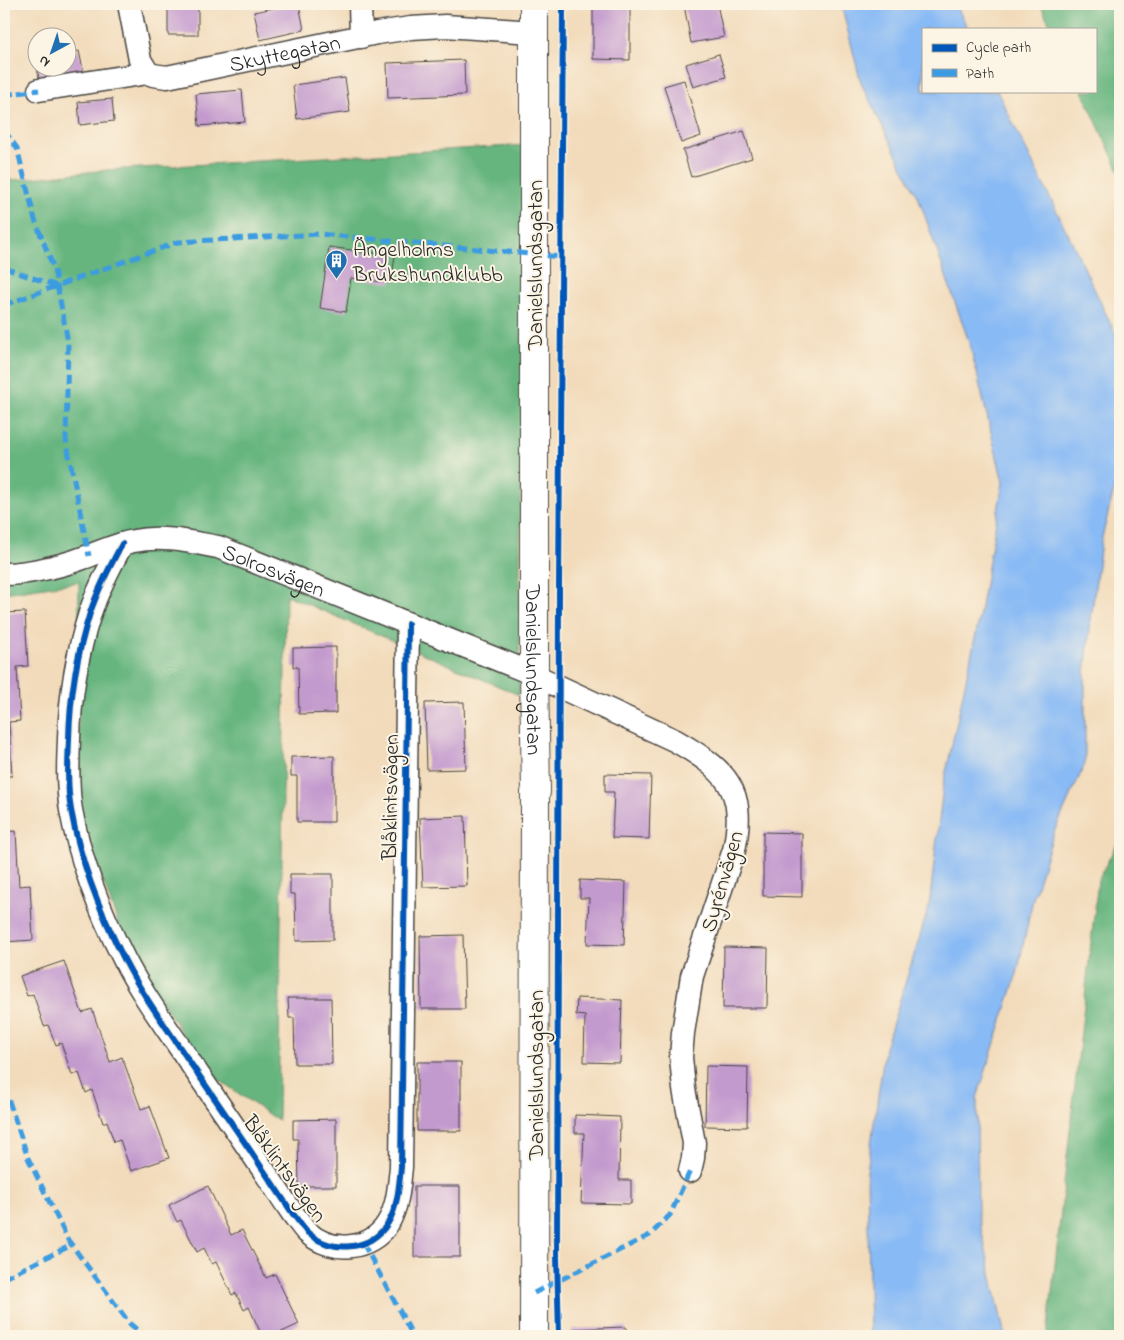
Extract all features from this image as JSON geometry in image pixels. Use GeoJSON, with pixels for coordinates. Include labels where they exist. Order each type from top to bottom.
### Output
{"type":"FeatureCollection","features":[{"type":"Feature","properties":{"kind":"street"},"geometry":{"type":"LineString","coordinates":[[130,4],[140,60],[148,73]]}},
{"type":"Feature","properties":{"kind":"street"},"geometry":{"type":"LineString","coordinates":[[360,4],[361,37]]}},
{"type":"Feature","properties":{"kind":"street","name":"Danielslundsgatan"},"geometry":{"type":"LineString","coordinates":[[534,4],[534,675],[536,792],[534,1336]]}},
{"type":"Feature","properties":{"kind":"street","name":"Skyttegatan"},"geometry":{"type":"LineString","coordinates":[[39,90],[148,73],[167,77],[411,28],[444,26],[533,32]]}},
{"type":"Feature","properties":{"kind":"street","name":"Solrosvägen"},"geometry":{"type":"LineString","coordinates":[[4,574],[17,574],[80,559],[113,546],[135,540],[190,541],[218,547],[534,675]]}},
{"type":"Feature","properties":{"kind":"street","name":"Blåklintsvägen"},"geometry":{"type":"LineString","coordinates":[[122,544],[103,580],[90,613],[76,667],[70,706],[67,769],[71,809],[90,880],[124,960],[151,1005],[301,1225],[314,1238],[344,1247],[356,1246],[367,1242],[376,1238],[382,1231],[388,1222],[398,1197],[402,1167],[408,624]]}},
{"type":"Feature","properties":{"kind":"street","name":"Syrénvägen"},"geometry":{"type":"LineString","coordinates":[[534,675],[676,741],[699,755],[715,768],[727,780],[734,794],[738,812],[738,832],[734,850],[692,976],[683,1033],[684,1089],[694,1142],[690,1171]]}},
{"type":"Feature","properties":{"kind":"green space"},"geometry":{"type":"Polygon","coordinates":[[[1040,4],[1120,4],[1120,173],[1082,92],[1096,92],[1096,28],[1052,28],[1040,4]]]}},
{"type":"Feature","properties":{"kind":"green space"},"geometry":{"type":"Polygon","coordinates":[[[528,145],[523,211],[519,695],[286,595],[278,1121],[205,1070],[125,943],[78,811],[79,582],[4,593],[4,181],[107,170],[528,145]]]}},
{"type":"Feature","properties":{"kind":"green space"},"geometry":{"type":"Polygon","coordinates":[[[1120,838],[1120,1336],[1047,1336],[1098,880],[1120,838]]]}},
{"type":"Feature","properties":{"kind":"water"},"geometry":{"type":"Polygon","coordinates":[[[841,4],[956,4],[968,28],[922,28],[922,92],[997,92],[1116,335],[1120,373],[1120,465],[1101,542],[1091,619],[1085,673],[1085,764],[1054,832],[1033,899],[1017,974],[977,1098],[978,1215],[1005,1336],[870,1336],[867,1171],[885,1048],[929,907],[943,786],[977,629],[1003,482],[970,345],[920,202],[861,83],[841,4]]]}},
{"type":"Feature","properties":{"kind":"building"},"geometry":{"type":"Polygon","coordinates":[[[168,4],[198,4],[198,35],[168,35],[168,4]]]}},
{"type":"Feature","properties":{"kind":"building"},"geometry":{"type":"Polygon","coordinates":[[[299,4],[304,30],[260,40],[254,12],[299,4]]]}},
{"type":"Feature","properties":{"kind":"building"},"geometry":{"type":"Polygon","coordinates":[[[676,4],[717,4],[724,37],[691,43],[684,5],[676,7],[676,4]]]}},
{"type":"Feature","properties":{"kind":"building"},"geometry":{"type":"Polygon","coordinates":[[[593,6],[630,6],[630,60],[593,59],[593,6]]]}},
{"type":"Feature","properties":{"kind":"building"},"geometry":{"type":"Polygon","coordinates":[[[78,51],[84,74],[78,75],[78,51]]]}},
{"type":"Feature","properties":{"kind":"building"},"geometry":{"type":"Polygon","coordinates":[[[719,54],[726,77],[693,87],[686,64],[719,54]]]}},
{"type":"Feature","properties":{"kind":"building"},"geometry":{"type":"Polygon","coordinates":[[[464,60],[465,95],[388,98],[387,63],[464,60]]]}},
{"type":"Feature","properties":{"kind":"building"},"geometry":{"type":"Polygon","coordinates":[[[39,78],[64,78],[40,83],[39,78]]]}},
{"type":"Feature","properties":{"kind":"building"},"geometry":{"type":"Polygon","coordinates":[[[345,78],[350,112],[297,119],[293,85],[345,78]]]}},
{"type":"Feature","properties":{"kind":"building"},"geometry":{"type":"Polygon","coordinates":[[[684,80],[701,136],[681,143],[664,86],[684,80]]]}},
{"type":"Feature","properties":{"kind":"building"},"geometry":{"type":"Polygon","coordinates":[[[242,90],[245,122],[199,126],[196,94],[242,90]]]}},
{"type":"Feature","properties":{"kind":"building"},"geometry":{"type":"Polygon","coordinates":[[[112,99],[114,121],[80,125],[78,102],[112,99]]]}},
{"type":"Feature","properties":{"kind":"building"},"geometry":{"type":"Polygon","coordinates":[[[744,131],[752,158],[691,177],[683,150],[744,131]]]}},
{"type":"Feature","properties":{"kind":"building","name":"Ängelholms Brukshundklubb"},"geometry":{"type":"Polygon","coordinates":[[[329,247],[395,256],[391,283],[351,278],[346,312],[320,308],[329,247]]]}},
{"type":"Feature","properties":{"kind":"building"},"geometry":{"type":"Polygon","coordinates":[[[25,612],[28,666],[17,667],[20,721],[9,722],[12,776],[4,776],[4,613],[25,612]]]}},
{"type":"Feature","properties":{"kind":"building"},"geometry":{"type":"Polygon","coordinates":[[[336,647],[336,713],[299,714],[298,667],[293,667],[293,648],[336,647]]]}},
{"type":"Feature","properties":{"kind":"building"},"geometry":{"type":"Polygon","coordinates":[[[464,702],[466,769],[427,770],[425,703],[464,702]]]}},
{"type":"Feature","properties":{"kind":"building"},"geometry":{"type":"Polygon","coordinates":[[[334,756],[334,822],[297,822],[297,776],[291,776],[291,757],[334,756]]]}},
{"type":"Feature","properties":{"kind":"building"},"geometry":{"type":"Polygon","coordinates":[[[605,774],[651,775],[649,839],[612,838],[614,792],[605,792],[605,774]]]}},
{"type":"Feature","properties":{"kind":"building"},"geometry":{"type":"Polygon","coordinates":[[[465,816],[467,886],[423,887],[420,818],[465,816]]]}},
{"type":"Feature","properties":{"kind":"building"},"geometry":{"type":"Polygon","coordinates":[[[16,831],[19,886],[30,885],[33,940],[4,942],[4,832],[16,831]]]}},
{"type":"Feature","properties":{"kind":"building"},"geometry":{"type":"Polygon","coordinates":[[[763,832],[802,833],[802,897],[763,896],[763,832]]]}},
{"type":"Feature","properties":{"kind":"building"},"geometry":{"type":"Polygon","coordinates":[[[290,874],[333,874],[333,940],[296,941],[295,894],[290,894],[290,874]]]}},
{"type":"Feature","properties":{"kind":"building"},"geometry":{"type":"Polygon","coordinates":[[[580,880],[626,882],[624,945],[587,944],[589,898],[580,898],[580,880]]]}},
{"type":"Feature","properties":{"kind":"building"},"geometry":{"type":"Polygon","coordinates":[[[463,935],[465,1009],[421,1009],[420,936],[463,935]]]}},
{"type":"Feature","properties":{"kind":"building"},"geometry":{"type":"Polygon","coordinates":[[[724,947],[768,948],[767,1008],[723,1008],[724,947]]]}},
{"type":"Feature","properties":{"kind":"building"},"geometry":{"type":"Polygon","coordinates":[[[64,961],[82,1013],[92,1009],[110,1062],[122,1057],[141,1109],[150,1106],[169,1158],[131,1171],[120,1140],[114,1142],[107,1121],[103,1123],[92,1090],[86,1093],[79,1073],[72,1075],[61,1043],[56,1045],[48,1025],[44,1026],[33,994],[27,996],[20,976],[64,961]]]}},
{"type":"Feature","properties":{"kind":"building"},"geometry":{"type":"Polygon","coordinates":[[[288,998],[331,998],[332,1064],[295,1064],[294,1018],[289,1018],[288,998]]]}},
{"type":"Feature","properties":{"kind":"building"},"geometry":{"type":"Polygon","coordinates":[[[577,998],[622,1000],[620,1063],[584,1062],[585,1016],[576,1015],[577,998]]]}},
{"type":"Feature","properties":{"kind":"building"},"geometry":{"type":"Polygon","coordinates":[[[417,1062],[461,1062],[461,1131],[417,1131],[417,1062]]]}},
{"type":"Feature","properties":{"kind":"building"},"geometry":{"type":"Polygon","coordinates":[[[706,1066],[748,1067],[747,1127],[705,1126],[706,1066]]]}},
{"type":"Feature","properties":{"kind":"building"},"geometry":{"type":"Polygon","coordinates":[[[575,1115],[620,1117],[619,1180],[631,1180],[631,1204],[581,1203],[584,1133],[575,1133],[575,1115]]]}},
{"type":"Feature","properties":{"kind":"building"},"geometry":{"type":"Polygon","coordinates":[[[336,1119],[336,1186],[299,1186],[298,1139],[293,1139],[293,1120],[336,1119]]]}},
{"type":"Feature","properties":{"kind":"building"},"geometry":{"type":"Polygon","coordinates":[[[208,1186],[231,1235],[242,1230],[266,1278],[275,1274],[299,1324],[273,1336],[262,1336],[249,1307],[244,1310],[236,1293],[232,1295],[216,1262],[212,1264],[204,1248],[197,1252],[181,1220],[177,1222],[169,1205],[208,1186]]]}},
{"type":"Feature","properties":{"kind":"building"},"geometry":{"type":"Polygon","coordinates":[[[414,1186],[460,1186],[460,1257],[414,1257],[414,1186]]]}},
{"type":"Feature","properties":{"kind":"building"},"geometry":{"type":"Polygon","coordinates":[[[626,1327],[626,1336],[573,1336],[572,1329],[626,1327]]]}},
{"type":"Feature","properties":{"kind":"marked path"},"geometry":{"type":"LineString","coordinates":[[4,95],[39,90]]}},
{"type":"Feature","properties":{"kind":"marked path"},"geometry":{"type":"LineString","coordinates":[[4,130],[17,148],[35,220],[54,269],[68,342],[66,440],[89,556]]}},
{"type":"Feature","properties":{"kind":"marked path"},"geometry":{"type":"LineString","coordinates":[[4,305],[178,242],[319,234],[561,257]]}},
{"type":"Feature","properties":{"kind":"marked path"},"geometry":{"type":"LineString","coordinates":[[4,268],[57,286]]}},
{"type":"Feature","properties":{"kind":"marked path"},"geometry":{"type":"LineString","coordinates":[[4,1086],[28,1158],[68,1240],[130,1324],[145,1336]]}},
{"type":"Feature","properties":{"kind":"marked path"},"geometry":{"type":"LineString","coordinates":[[534,1293],[650,1235],[670,1215],[690,1171]]}},
{"type":"Feature","properties":{"kind":"marked path"},"geometry":{"type":"LineString","coordinates":[[363,1243],[413,1336]]}},
{"type":"Feature","properties":{"kind":"marked path"},"geometry":{"type":"LineString","coordinates":[[4,1278],[72,1245]]}},
{"type":"Feature","properties":{"kind":"cycle path"},"geometry":{"type":"LineString","coordinates":[[559,1336],[557,1257],[559,588],[563,4]]}},
{"type":"Feature","properties":{"kind":"cycle path"},"geometry":{"type":"LineString","coordinates":[[122,544],[100,586],[90,613],[81,644],[73,691],[68,774],[71,810],[80,848],[99,905],[115,942],[155,1011],[303,1228],[317,1239],[327,1244],[339,1246],[361,1244],[381,1232],[394,1210],[400,1181],[408,624]]}},
{"type":"Feature","properties":{"kind":"place","name":"Ängelholms Brukshundklubb"},"geometry":{"type":"Point","coordinates":[337,280]}}]}
